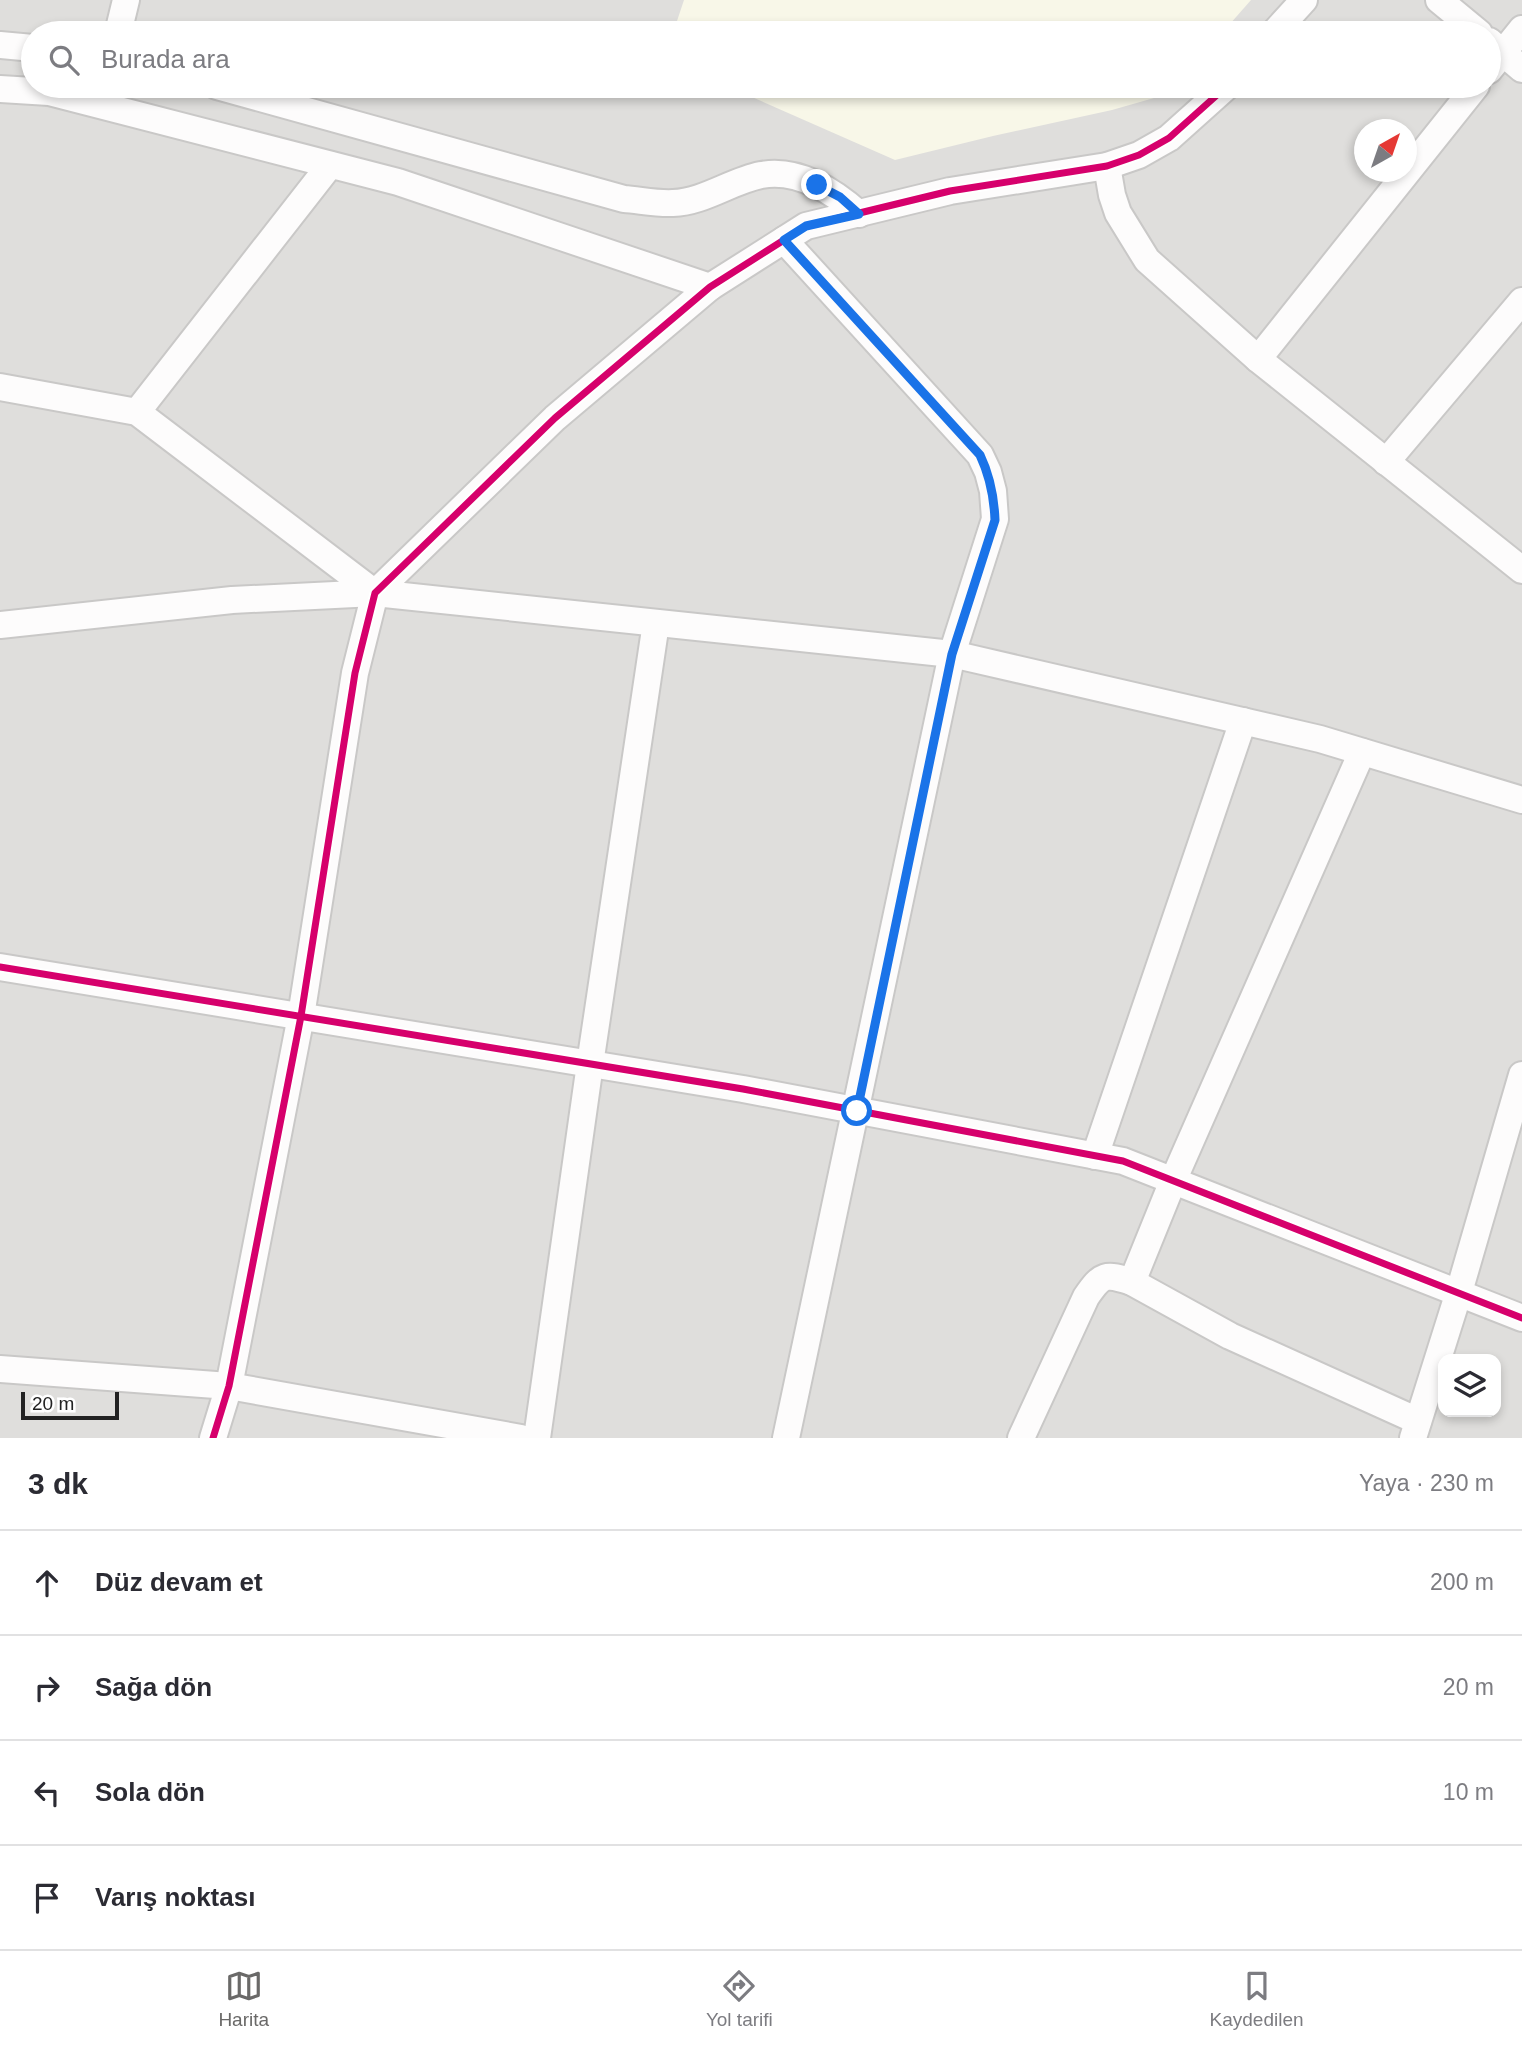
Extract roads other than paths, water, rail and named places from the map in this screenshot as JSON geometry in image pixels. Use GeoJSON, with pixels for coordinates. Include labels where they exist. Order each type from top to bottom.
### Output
{"type":"FeatureCollection","features":[{"type":"Feature","properties":{"kind":"street"},"geometry":{"type":"LineString","coordinates":[[121,21],[126,0]]}},
{"type":"Feature","properties":{"kind":"street"},"geometry":{"type":"LineString","coordinates":[[1285,21],[1304,0]]}},
{"type":"Feature","properties":{"kind":"street"},"geometry":{"type":"LineString","coordinates":[[1439,0],[1464,21]]}},
{"type":"Feature","properties":{"kind":"street"},"geometry":{"type":"LineString","coordinates":[[1501,57],[1522,29]]}},
{"type":"Feature","properties":{"kind":"street"},"geometry":{"type":"LineString","coordinates":[[0,45],[21,47]]}},
{"type":"Feature","properties":{"kind":"street"},"geometry":{"type":"LineString","coordinates":[[0,89],[21,90]]}},
{"type":"Feature","properties":{"kind":"street"},"geometry":{"type":"LineString","coordinates":[[72,98],[398,182],[710,287]]}},
{"type":"Feature","properties":{"kind":"street"},"geometry":{"type":"LineString","coordinates":[[260,98],[624,199],[673,204],[708,195],[761,175],[792,175],[840,197],[859,214]]}},
{"type":"Feature","properties":{"kind":"street"},"geometry":{"type":"LineString","coordinates":[[212,1438],[229,1386],[301,1016],[355,673],[375,593],[555,418],[710,287],[806,226],[950,191],[1107,166],[1139,155],[1169,138],[1214,98]]}},
{"type":"Feature","properties":{"kind":"street"},"geometry":{"type":"LineString","coordinates":[[1258,359],[1466,98]]}},
{"type":"Feature","properties":{"kind":"street"},"geometry":{"type":"LineString","coordinates":[[137,412],[330,165]]}},
{"type":"Feature","properties":{"kind":"street"},"geometry":{"type":"LineString","coordinates":[[1107,166],[1118,213],[1147,260],[1258,359],[1522,570]]}},
{"type":"Feature","properties":{"kind":"street"},"geometry":{"type":"LineString","coordinates":[[784,240],[980,455],[993,491],[995,520],[952,654],[786,1438]]}},
{"type":"Feature","properties":{"kind":"street"},"geometry":{"type":"LineString","coordinates":[[1386,462],[1522,301]]}},
{"type":"Feature","properties":{"kind":"street"},"geometry":{"type":"LineString","coordinates":[[0,387],[137,412],[375,593]]}},
{"type":"Feature","properties":{"kind":"street"},"geometry":{"type":"LineString","coordinates":[[0,625],[232,600],[375,593],[952,654],[1362,752],[1522,800]]}},
{"type":"Feature","properties":{"kind":"street"},"geometry":{"type":"LineString","coordinates":[[537,1438],[656,622]]}},
{"type":"Feature","properties":{"kind":"street"},"geometry":{"type":"LineString","coordinates":[[1095,1156],[1242,722]]}},
{"type":"Feature","properties":{"kind":"street"},"geometry":{"type":"LineString","coordinates":[[1132,1282],[1173,1181],[1362,752]]}},
{"type":"Feature","properties":{"kind":"street"},"geometry":{"type":"LineString","coordinates":[[0,967],[590,1064],[1123,1161],[1522,1318]]}},
{"type":"Feature","properties":{"kind":"street"},"geometry":{"type":"LineString","coordinates":[[1021,1438],[1086,1297],[1099,1279],[1110,1275],[1132,1282],[1230,1336],[1415,1429],[1459,1292],[1522,1075]]}},
{"type":"Feature","properties":{"kind":"street"},"geometry":{"type":"LineString","coordinates":[[0,1369],[229,1386],[521,1438]]}}]}
